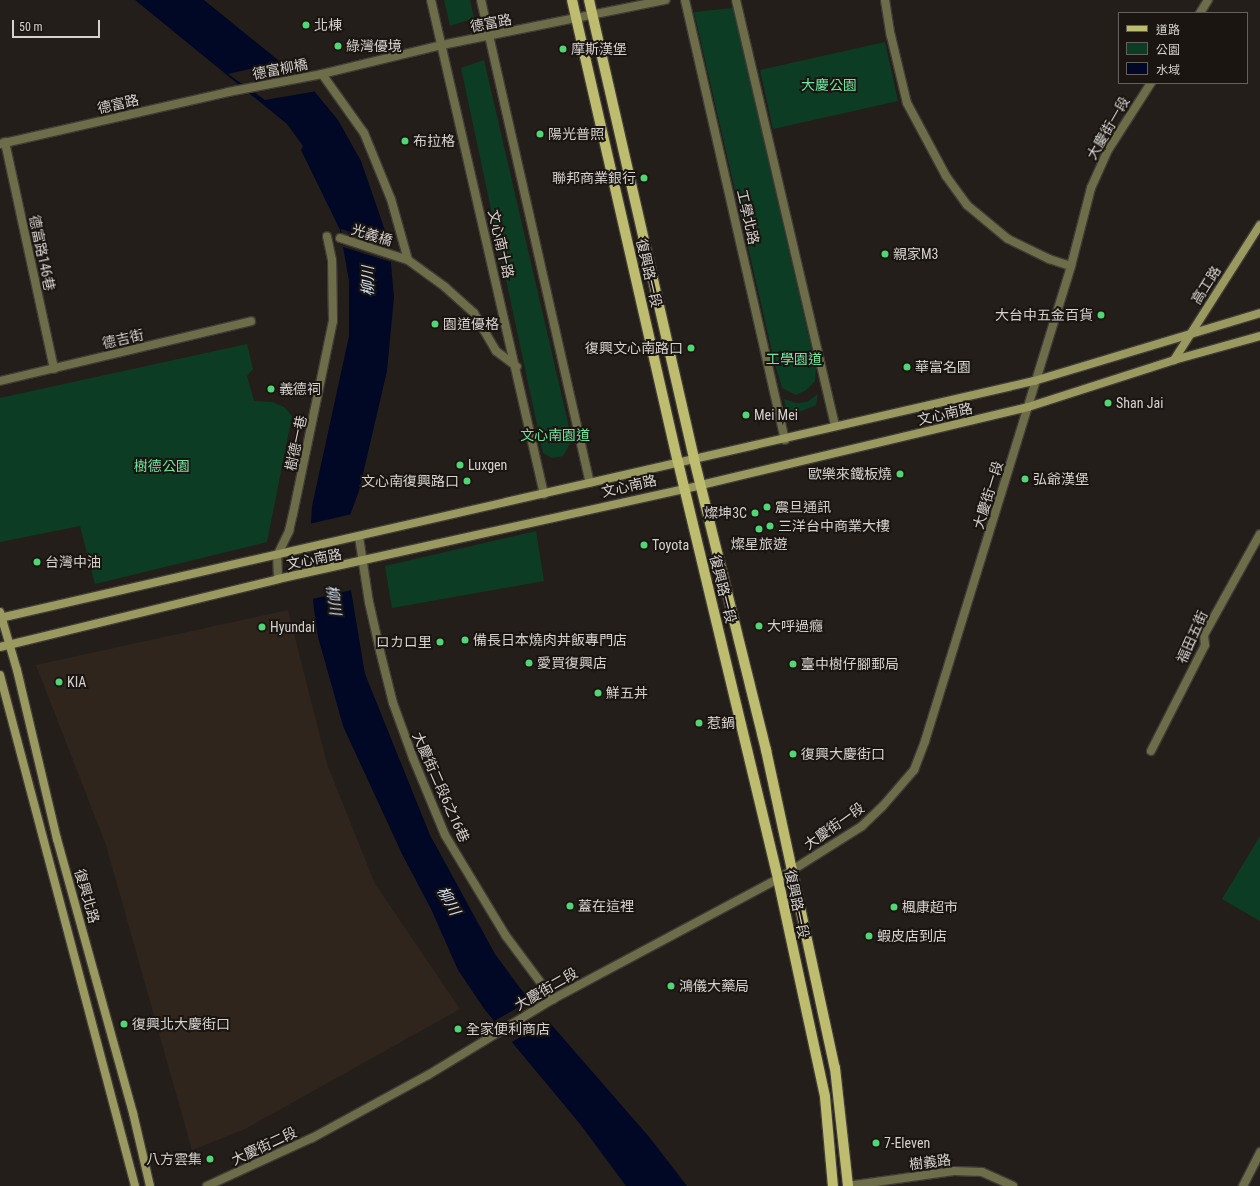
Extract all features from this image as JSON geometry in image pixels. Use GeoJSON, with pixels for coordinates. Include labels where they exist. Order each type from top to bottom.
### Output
{"type":"FeatureCollection","features":[{"type":"Feature","properties":{"kind":"main road","name":"復興路一段"},"geometry":{"type":"LineString","coordinates":[[572,0],[678,462],[778,879],[825,1097],[833,1186]]}},
{"type":"Feature","properties":{"kind":"main road","name":"復興路一段"},"geometry":{"type":"LineString","coordinates":[[589,0],[694,458],[766,750],[835,1068],[848,1186]]}},
{"type":"Feature","properties":{"kind":"main road","name":"高工路"},"geometry":{"type":"LineString","coordinates":[[1174,360],[1260,225]]}},
{"type":"Feature","properties":{"kind":"main road","name":"文心南路"},"geometry":{"type":"LineString","coordinates":[[0,616],[350,540],[694,458],[785,440],[835,426],[1034,381],[1260,313]]}},
{"type":"Feature","properties":{"kind":"main road","name":"文心南路"},"geometry":{"type":"LineString","coordinates":[[0,647],[278,579],[352,564],[684,487],[701,485],[1028,407],[1174,360],[1260,336]]}},
{"type":"Feature","properties":{"kind":"main road","name":"復興北路"},"geometry":{"type":"LineString","coordinates":[[0,616],[10,645],[57,839],[133,1113],[150,1186]]}},
{"type":"Feature","properties":{"kind":"main road","name":"復興北路"},"geometry":{"type":"LineString","coordinates":[[0,675],[135,1186]]}},
{"type":"Feature","properties":{"kind":"street","name":"文心南十路"},"geometry":{"type":"LineString","coordinates":[[431,0],[517,367],[544,494]]}},
{"type":"Feature","properties":{"kind":"street"},"geometry":{"type":"LineString","coordinates":[[480,0],[590,483]]}},
{"type":"Feature","properties":{"kind":"street","name":"德富路"},"geometry":{"type":"LineString","coordinates":[[322,74],[442,45],[489,37],[666,0]]}},
{"type":"Feature","properties":{"kind":"street","name":"工學北路"},"geometry":{"type":"LineString","coordinates":[[685,0],[785,440]]}},
{"type":"Feature","properties":{"kind":"street"},"geometry":{"type":"LineString","coordinates":[[736,0],[835,426]]}},
{"type":"Feature","properties":{"kind":"street"},"geometry":{"type":"LineString","coordinates":[[885,0],[890,36],[907,103],[946,176],[967,205],[1008,239],[1049,258],[1071,266]]}},
{"type":"Feature","properties":{"kind":"street"},"geometry":{"type":"LineString","coordinates":[[1201,12],[1208,0]]}},
{"type":"Feature","properties":{"kind":"street"},"geometry":{"type":"LineString","coordinates":[[322,74],[364,133],[391,199],[408,260]]}},
{"type":"Feature","properties":{"kind":"street","name":"德富柳橋"},"geometry":{"type":"LineString","coordinates":[[242,90],[322,74]]}},
{"type":"Feature","properties":{"kind":"street","name":"大慶街一段"},"geometry":{"type":"LineString","coordinates":[[792,871],[862,826],[914,770],[925,741],[1028,407],[1034,381],[1071,266],[1091,188],[1105,156],[1150,84]]}},
{"type":"Feature","properties":{"kind":"street","name":"德富路"},"geometry":{"type":"LineString","coordinates":[[3,143],[242,90]]}},
{"type":"Feature","properties":{"kind":"street","name":"德富路146巷"},"geometry":{"type":"LineString","coordinates":[[3,143],[54,369]]}},
{"type":"Feature","properties":{"kind":"street","name":"樹德一巷"},"geometry":{"type":"LineString","coordinates":[[277,556],[288,531],[293,514],[333,321],[332,260],[327,237]]}},
{"type":"Feature","properties":{"kind":"street","name":"光義橋"},"geometry":{"type":"LineString","coordinates":[[340,238],[408,260],[445,287],[474,313],[496,351],[517,367]]}},
{"type":"Feature","properties":{"kind":"street","name":"德吉街"},"geometry":{"type":"LineString","coordinates":[[0,381],[251,320]]}},
{"type":"Feature","properties":{"kind":"street","name":"福田五街"},"geometry":{"type":"LineString","coordinates":[[1151,751],[1205,644],[1204,635],[1260,534]]}},
{"type":"Feature","properties":{"kind":"street","name":"大慶街二段6之16巷"},"geometry":{"type":"LineString","coordinates":[[359,537],[364,560],[369,602],[393,703],[435,812],[445,835],[506,936],[550,1001]]}},
{"type":"Feature","properties":{"kind":"street"},"geometry":{"type":"LineString","coordinates":[[277,556],[278,579]]}},
{"type":"Feature","properties":{"kind":"street","name":"大慶街二段"},"geometry":{"type":"LineString","coordinates":[[207,1186],[312,1138],[428,1075],[550,1001],[792,871]]}},
{"type":"Feature","properties":{"kind":"street"},"geometry":{"type":"LineString","coordinates":[[1243,1186],[1260,1152]]}},
{"type":"Feature","properties":{"kind":"street","name":"樹義路"},"geometry":{"type":"LineString","coordinates":[[848,1186],[954,1171],[982,1172],[1013,1186]]}},
{"type":"Feature","properties":{"kind":"shaded area"},"geometry":{"type":"Polygon","coordinates":[[[288,610],[327,764],[375,884],[460,1009],[245,1129],[192,1150],[106,845],[36,665],[288,610]]]}},
{"type":"Feature","properties":{"kind":"green space"},"geometry":{"type":"Polygon","coordinates":[[[444,0],[470,0],[474,18],[450,26],[444,0]]]}},
{"type":"Feature","properties":{"kind":"green space","name":"工學園道"},"geometry":{"type":"Polygon","coordinates":[[[733,8],[816,368],[815,381],[806,390],[796,395],[782,388],[775,364],[694,12],[733,8]]]}},
{"type":"Feature","properties":{"kind":"green space","name":"大慶公園"},"geometry":{"type":"Polygon","coordinates":[[[885,42],[898,101],[773,129],[760,70],[885,42]]]}},
{"type":"Feature","properties":{"kind":"green space","name":"文心南園道"},"geometry":{"type":"Polygon","coordinates":[[[484,60],[572,440],[563,456],[552,458],[543,453],[461,68],[484,60]]]}},
{"type":"Feature","properties":{"kind":"green space","name":"樹德公園"},"geometry":{"type":"Polygon","coordinates":[[[247,344],[253,369],[247,376],[254,401],[272,402],[284,407],[292,416],[267,542],[95,584],[80,526],[0,542],[0,398],[247,344]]]}},
{"type":"Feature","properties":{"kind":"green space","name":"工學園道"},"geometry":{"type":"Polygon","coordinates":[[[818,394],[816,405],[794,414],[786,407],[784,399],[796,403],[807,402],[818,394]]]}},
{"type":"Feature","properties":{"kind":"green space"},"geometry":{"type":"Polygon","coordinates":[[[536,531],[544,581],[392,608],[385,566],[536,531]]]}},
{"type":"Feature","properties":{"kind":"green space"},"geometry":{"type":"Polygon","coordinates":[[[1260,836],[1260,921],[1222,899],[1260,836]]]}},
{"type":"Feature","properties":{"kind":"water","name":"柳川"},"geometry":{"type":"Polygon","coordinates":[[[135,0],[204,0],[310,86],[338,120],[361,161],[389,242],[394,297],[387,371],[359,491],[342,537],[365,674],[430,835],[495,954],[523,992],[650,1138],[687,1186],[626,1186],[580,1124],[485,1010],[458,970],[431,909],[402,854],[343,726],[318,637],[314,610],[309,557],[312,506],[349,336],[349,281],[340,230],[301,150],[303,146],[287,124],[135,0]]]}},
{"type":"Feature","properties":{"kind":"pier"},"geometry":{"type":"Polygon","coordinates":[[[283,61],[317,91],[265,100],[228,74],[283,61]]]}},
{"type":"Feature","properties":{"kind":"pier"},"geometry":{"type":"Polygon","coordinates":[[[341,229],[392,245],[394,263],[343,247],[341,229]]]}},
{"type":"Feature","properties":{"kind":"pier"},"geometry":{"type":"Polygon","coordinates":[[[352,514],[344,537],[352,590],[312,599],[307,558],[309,524],[352,514]]]}},
{"type":"Feature","properties":{"kind":"pier"},"geometry":{"type":"Polygon","coordinates":[[[532,999],[550,1020],[510,1043],[493,1022],[532,999]]]}},
{"type":"Feature","properties":{"kind":"place","name":"北棟"},"geometry":{"type":"Point","coordinates":[306,25]}},
{"type":"Feature","properties":{"kind":"place","name":"綠灣優境"},"geometry":{"type":"Point","coordinates":[338,46]}},
{"type":"Feature","properties":{"kind":"place","name":"摩斯漢堡"},"geometry":{"type":"Point","coordinates":[563,49]}},
{"type":"Feature","properties":{"kind":"place","name":"陽光普照"},"geometry":{"type":"Point","coordinates":[540,134]}},
{"type":"Feature","properties":{"kind":"place","name":"布拉格"},"geometry":{"type":"Point","coordinates":[405,141]}},
{"type":"Feature","properties":{"kind":"place","name":"聯邦商業銀行"},"geometry":{"type":"Point","coordinates":[644,178]}},
{"type":"Feature","properties":{"kind":"place","name":"親家M3"},"geometry":{"type":"Point","coordinates":[885,254]}},
{"type":"Feature","properties":{"kind":"place","name":"大台中五金百貨"},"geometry":{"type":"Point","coordinates":[1101,315]}},
{"type":"Feature","properties":{"kind":"place","name":"園道優格"},"geometry":{"type":"Point","coordinates":[435,324]}},
{"type":"Feature","properties":{"kind":"place","name":"復興文心南路口"},"geometry":{"type":"Point","coordinates":[691,348]}},
{"type":"Feature","properties":{"kind":"place","name":"華富名園"},"geometry":{"type":"Point","coordinates":[907,367]}},
{"type":"Feature","properties":{"kind":"place","name":"義德祠"},"geometry":{"type":"Point","coordinates":[271,389]}},
{"type":"Feature","properties":{"kind":"place","name":"Shan Jai"},"geometry":{"type":"Point","coordinates":[1108,403]}},
{"type":"Feature","properties":{"kind":"place","name":"Mei Mei"},"geometry":{"type":"Point","coordinates":[746,415]}},
{"type":"Feature","properties":{"kind":"place","name":"Luxgen"},"geometry":{"type":"Point","coordinates":[460,465]}},
{"type":"Feature","properties":{"kind":"place","name":"歐樂來鐵板燒"},"geometry":{"type":"Point","coordinates":[900,474]}},
{"type":"Feature","properties":{"kind":"place","name":"弘爺漢堡"},"geometry":{"type":"Point","coordinates":[1025,479]}},
{"type":"Feature","properties":{"kind":"place","name":"文心南復興路口"},"geometry":{"type":"Point","coordinates":[467,481]}},
{"type":"Feature","properties":{"kind":"place","name":"震旦通訊"},"geometry":{"type":"Point","coordinates":[767,507]}},
{"type":"Feature","properties":{"kind":"place","name":"燦坤3C"},"geometry":{"type":"Point","coordinates":[755,513]}},
{"type":"Feature","properties":{"kind":"place","name":"三洋台中商業大樓"},"geometry":{"type":"Point","coordinates":[770,526]}},
{"type":"Feature","properties":{"kind":"place","name":"燦星旅遊"},"geometry":{"type":"Point","coordinates":[759,529]}},
{"type":"Feature","properties":{"kind":"place","name":"Toyota"},"geometry":{"type":"Point","coordinates":[644,545]}},
{"type":"Feature","properties":{"kind":"place","name":"台灣中油"},"geometry":{"type":"Point","coordinates":[37,562]}},
{"type":"Feature","properties":{"kind":"place","name":"大呼過癮"},"geometry":{"type":"Point","coordinates":[759,626]}},
{"type":"Feature","properties":{"kind":"place","name":"Hyundai"},"geometry":{"type":"Point","coordinates":[262,627]}},
{"type":"Feature","properties":{"kind":"place","name":"備長日本燒肉丼飯專門店"},"geometry":{"type":"Point","coordinates":[465,640]}},
{"type":"Feature","properties":{"kind":"place","name":"ロカロ里"},"geometry":{"type":"Point","coordinates":[440,642]}},
{"type":"Feature","properties":{"kind":"place","name":"愛買復興店"},"geometry":{"type":"Point","coordinates":[529,663]}},
{"type":"Feature","properties":{"kind":"place","name":"臺中樹仔腳郵局"},"geometry":{"type":"Point","coordinates":[793,664]}},
{"type":"Feature","properties":{"kind":"place","name":"KIA"},"geometry":{"type":"Point","coordinates":[59,682]}},
{"type":"Feature","properties":{"kind":"place","name":"鮮五丼"},"geometry":{"type":"Point","coordinates":[598,693]}},
{"type":"Feature","properties":{"kind":"place","name":"惹鍋"},"geometry":{"type":"Point","coordinates":[699,723]}},
{"type":"Feature","properties":{"kind":"place","name":"復興大慶街口"},"geometry":{"type":"Point","coordinates":[793,754]}},
{"type":"Feature","properties":{"kind":"place","name":"蓋在這裡"},"geometry":{"type":"Point","coordinates":[570,906]}},
{"type":"Feature","properties":{"kind":"place","name":"楓康超市"},"geometry":{"type":"Point","coordinates":[894,907]}},
{"type":"Feature","properties":{"kind":"place","name":"蝦皮店到店"},"geometry":{"type":"Point","coordinates":[869,936]}},
{"type":"Feature","properties":{"kind":"place","name":"鴻儀大藥局"},"geometry":{"type":"Point","coordinates":[671,986]}},
{"type":"Feature","properties":{"kind":"place","name":"復興北大慶街口"},"geometry":{"type":"Point","coordinates":[124,1024]}},
{"type":"Feature","properties":{"kind":"place","name":"全家便利商店"},"geometry":{"type":"Point","coordinates":[458,1029]}},
{"type":"Feature","properties":{"kind":"place","name":"7-Eleven"},"geometry":{"type":"Point","coordinates":[876,1143]}},
{"type":"Feature","properties":{"kind":"place","name":"八方雲集"},"geometry":{"type":"Point","coordinates":[210,1159]}}]}
